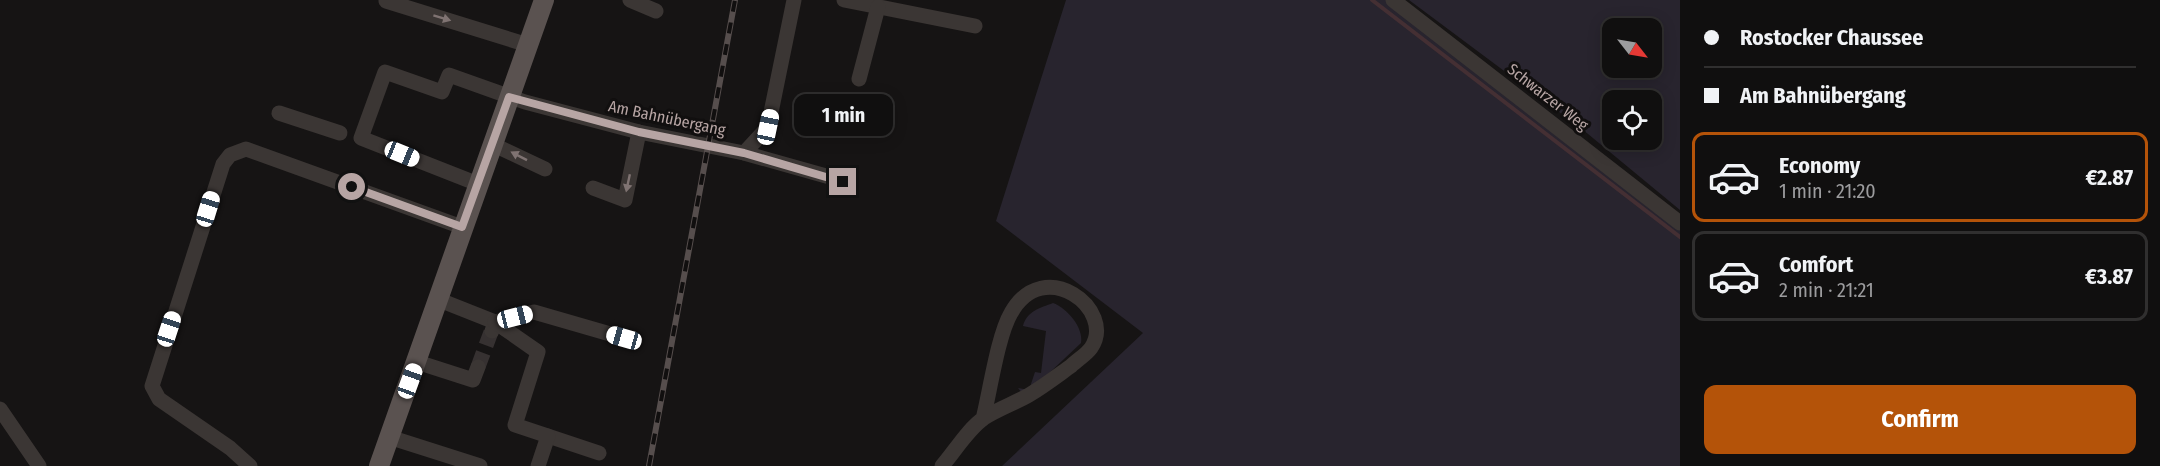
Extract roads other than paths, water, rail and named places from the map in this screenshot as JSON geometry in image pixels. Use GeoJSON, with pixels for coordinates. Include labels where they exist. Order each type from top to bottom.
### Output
{"type":"FeatureCollection","features":[{"type":"Feature","properties":{"kind":"main road"},"geometry":{"type":"LineString","coordinates":[[379,466],[544,0]]}},
{"type":"Feature","properties":{"kind":"street"},"geometry":{"type":"LineString","coordinates":[[630,0],[656,11]]}},
{"type":"Feature","properties":{"kind":"street"},"geometry":{"type":"LineString","coordinates":[[744,153],[768,127],[794,0]]}},
{"type":"Feature","properties":{"kind":"street"},"geometry":{"type":"LineString","coordinates":[[844,0],[975,26]]}},
{"type":"Feature","properties":{"kind":"street","name":"Schwarzer Weg"},"geometry":{"type":"LineString","coordinates":[[1393,0],[1680,223]]}},
{"type":"Feature","properties":{"kind":"street"},"geometry":{"type":"LineString","coordinates":[[386,1],[528,45]]}},
{"type":"Feature","properties":{"kind":"street"},"geometry":{"type":"LineString","coordinates":[[859,79],[878,7]]}},
{"type":"Feature","properties":{"kind":"street","name":"Am Bahnübergang"},"geometry":{"type":"LineString","coordinates":[[478,184],[361,138],[385,72],[442,92],[449,75],[509,97],[639,132],[744,153],[851,183]]}},
{"type":"Feature","properties":{"kind":"street"},"geometry":{"type":"LineString","coordinates":[[279,113],[340,133]]}},
{"type":"Feature","properties":{"kind":"street"},"geometry":{"type":"LineString","coordinates":[[593,188],[624,200],[639,132]]}},
{"type":"Feature","properties":{"kind":"street"},"geometry":{"type":"LineString","coordinates":[[492,144],[545,169]]}},
{"type":"Feature","properties":{"kind":"street"},"geometry":{"type":"LineString","coordinates":[[250,466],[230,448],[159,399],[152,386],[223,164],[230,155],[246,149],[462,227]]}},
{"type":"Feature","properties":{"kind":"street"},"geometry":{"type":"LineString","coordinates":[[942,466],[983,419],[1049,382],[1092,348],[1096,331],[1094,320],[1085,305],[1071,292],[1055,286],[1039,288],[1023,297],[1015,307],[1007,322],[983,419]]}},
{"type":"Feature","properties":{"kind":"street"},"geometry":{"type":"LineString","coordinates":[[437,299],[538,352],[515,425],[599,453]]}},
{"type":"Feature","properties":{"kind":"street"},"geometry":{"type":"LineString","coordinates":[[493,327],[534,312],[624,338]]}},
{"type":"Feature","properties":{"kind":"street"},"geometry":{"type":"LineString","coordinates":[[417,362],[473,380],[478,367]]}},
{"type":"Feature","properties":{"kind":"street"},"geometry":{"type":"LineString","coordinates":[[0,409],[39,466]]}},
{"type":"Feature","properties":{"kind":"street"},"geometry":{"type":"LineString","coordinates":[[538,466],[548,436]]}},
{"type":"Feature","properties":{"kind":"street"},"geometry":{"type":"LineString","coordinates":[[389,438],[480,466]]}},
{"type":"Feature","properties":{"kind":"waterway"},"geometry":{"type":"LineString","coordinates":[[1372,0],[1680,237]]}},
{"type":"Feature","properties":{"kind":"tunnel"},"geometry":{"type":"LineString","coordinates":[[478,367],[491,332]]}},
{"type":"Feature","properties":{"kind":"railway"},"geometry":{"type":"LineString","coordinates":[[649,466],[735,0]]}}]}
